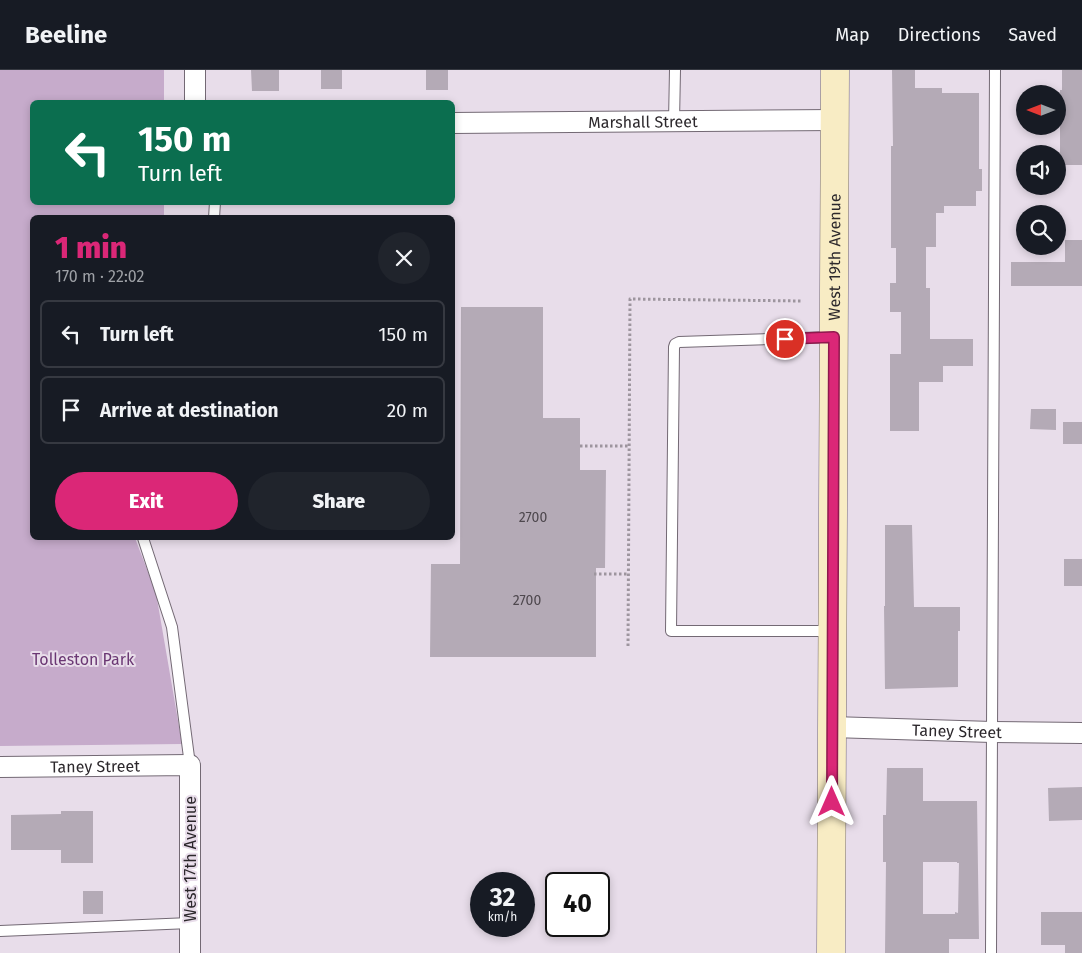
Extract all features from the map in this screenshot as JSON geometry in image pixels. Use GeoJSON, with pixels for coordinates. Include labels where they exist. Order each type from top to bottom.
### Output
{"type":"FeatureCollection","features":[{"type":"Feature","properties":{"kind":"street"},"geometry":{"type":"LineString","coordinates":[[195,70],[195,100]]}},
{"type":"Feature","properties":{"kind":"street","name":"West 19th Avenue"},"geometry":{"type":"LineString","coordinates":[[831,953],[835,70]]}},
{"type":"Feature","properties":{"kind":"street","name":"Marshall Street"},"geometry":{"type":"LineString","coordinates":[[455,122],[835,120]]}},
{"type":"Feature","properties":{"kind":"street","name":"Taney Street"},"geometry":{"type":"LineString","coordinates":[[832,727],[1082,733]]}},
{"type":"Feature","properties":{"kind":"street","name":"Taney Street"},"geometry":{"type":"LineString","coordinates":[[0,767],[190,765]]}},
{"type":"Feature","properties":{"kind":"street","name":"West 17th Avenue"},"geometry":{"type":"LineString","coordinates":[[190,765],[190,953]]}},
{"type":"Feature","properties":{"kind":"lane"},"geometry":{"type":"LineString","coordinates":[[674,122],[675,70]]}},
{"type":"Feature","properties":{"kind":"lane"},"geometry":{"type":"LineString","coordinates":[[991,953],[995,70]]}},
{"type":"Feature","properties":{"kind":"lane"},"geometry":{"type":"LineString","coordinates":[[833,631],[671,631],[671,621],[675,344],[679,342],[834,337]]}},
{"type":"Feature","properties":{"kind":"lane"},"geometry":{"type":"LineString","coordinates":[[145,540],[172,627],[190,765]]}},
{"type":"Feature","properties":{"kind":"lane"},"geometry":{"type":"LineString","coordinates":[[0,931],[190,923]]}},
{"type":"Feature","properties":{"kind":"path"},"geometry":{"type":"LineString","coordinates":[[628,646],[630,299],[803,301]]}},
{"type":"Feature","properties":{"kind":"path"},"geometry":{"type":"LineString","coordinates":[[580,446],[629,446]]}},
{"type":"Feature","properties":{"kind":"path"},"geometry":{"type":"LineString","coordinates":[[594,574],[628,574]]}},
{"type":"Feature","properties":{"kind":"green space","name":"Tolleston Park"},"geometry":{"type":"Polygon","coordinates":[[[0,70],[164,70],[164,100],[30,100],[30,205],[164,205],[164,215],[30,215],[30,540],[136,540],[156,593],[182,744],[0,746],[0,70]]]}},
{"type":"Feature","properties":{"kind":"building"},"geometry":{"type":"Polygon","coordinates":[[[251,70],[279,70],[279,91],[252,91],[251,70]]]}},
{"type":"Feature","properties":{"kind":"building"},"geometry":{"type":"Polygon","coordinates":[[[321,70],[342,70],[342,89],[321,89],[321,70]]]}},
{"type":"Feature","properties":{"kind":"building"},"geometry":{"type":"Polygon","coordinates":[[[426,70],[448,70],[448,90],[426,90],[426,70]]]}},
{"type":"Feature","properties":{"kind":"building"},"geometry":{"type":"Polygon","coordinates":[[[892,70],[915,70],[915,88],[942,88],[942,93],[979,93],[979,169],[982,169],[982,191],[976,191],[976,206],[944,206],[944,213],[936,213],[936,247],[926,247],[926,288],[930,288],[930,339],[973,339],[973,366],[943,366],[943,382],[919,382],[919,431],[890,431],[890,354],[901,354],[901,312],[890,312],[890,283],[896,283],[896,248],[891,248],[892,70]]]}},
{"type":"Feature","properties":{"kind":"building"},"geometry":{"type":"Polygon","coordinates":[[[1062,70],[1082,70],[1082,165],[1066,165],[1066,145],[1060,145],[1060,135],[1066,135],[1066,85],[1062,85],[1062,70]]]}},
{"type":"Feature","properties":{"kind":"building"},"geometry":{"type":"Polygon","coordinates":[[[1066,240],[1082,240],[1082,286],[1011,286],[1011,262],[1065,262],[1066,240]]]}},
{"type":"Feature","properties":{"kind":"building"},"geometry":{"type":"Polygon","coordinates":[[[461,307],[543,307],[543,418],[580,418],[580,470],[606,470],[605,568],[596,568],[596,657],[430,657],[431,564],[460,564],[461,307]]]}},
{"type":"Feature","properties":{"kind":"building"},"geometry":{"type":"Polygon","coordinates":[[[1031,409],[1056,409],[1056,430],[1030,429],[1031,409]]]}},
{"type":"Feature","properties":{"kind":"building"},"geometry":{"type":"Polygon","coordinates":[[[1063,422],[1082,422],[1082,444],[1063,444],[1063,422]]]}},
{"type":"Feature","properties":{"kind":"building"},"geometry":{"type":"Polygon","coordinates":[[[885,525],[912,525],[914,607],[960,607],[958,687],[885,689],[885,525]]]}},
{"type":"Feature","properties":{"kind":"building"},"geometry":{"type":"Polygon","coordinates":[[[1064,559],[1082,559],[1082,586],[1064,586],[1064,559]]]}},
{"type":"Feature","properties":{"kind":"building"},"geometry":{"type":"Polygon","coordinates":[[[887,768],[923,768],[923,801],[977,801],[979,939],[949,939],[949,953],[885,953],[886,862],[883,862],[883,815],[886,815],[887,768]],[[923,862],[923,914],[958,913],[959,863],[923,862]]]}},
{"type":"Feature","properties":{"kind":"building"},"geometry":{"type":"Polygon","coordinates":[[[1082,787],[1082,820],[1049,821],[1048,788],[1082,787]]]}},
{"type":"Feature","properties":{"kind":"building"},"geometry":{"type":"Polygon","coordinates":[[[61,811],[93,811],[93,863],[61,863],[61,850],[11,850],[11,815],[61,814],[61,811]]]}},
{"type":"Feature","properties":{"kind":"building"},"geometry":{"type":"Polygon","coordinates":[[[83,891],[103,891],[103,914],[83,914],[83,891]]]}},
{"type":"Feature","properties":{"kind":"building"},"geometry":{"type":"Polygon","coordinates":[[[1041,912],[1082,912],[1082,953],[1065,953],[1065,945],[1041,945],[1041,912]]]}},
{"type":"Feature","properties":{"kind":"route"},"geometry":{"type":"LineString","coordinates":[[785,339],[834,337],[832,802]]}}]}
